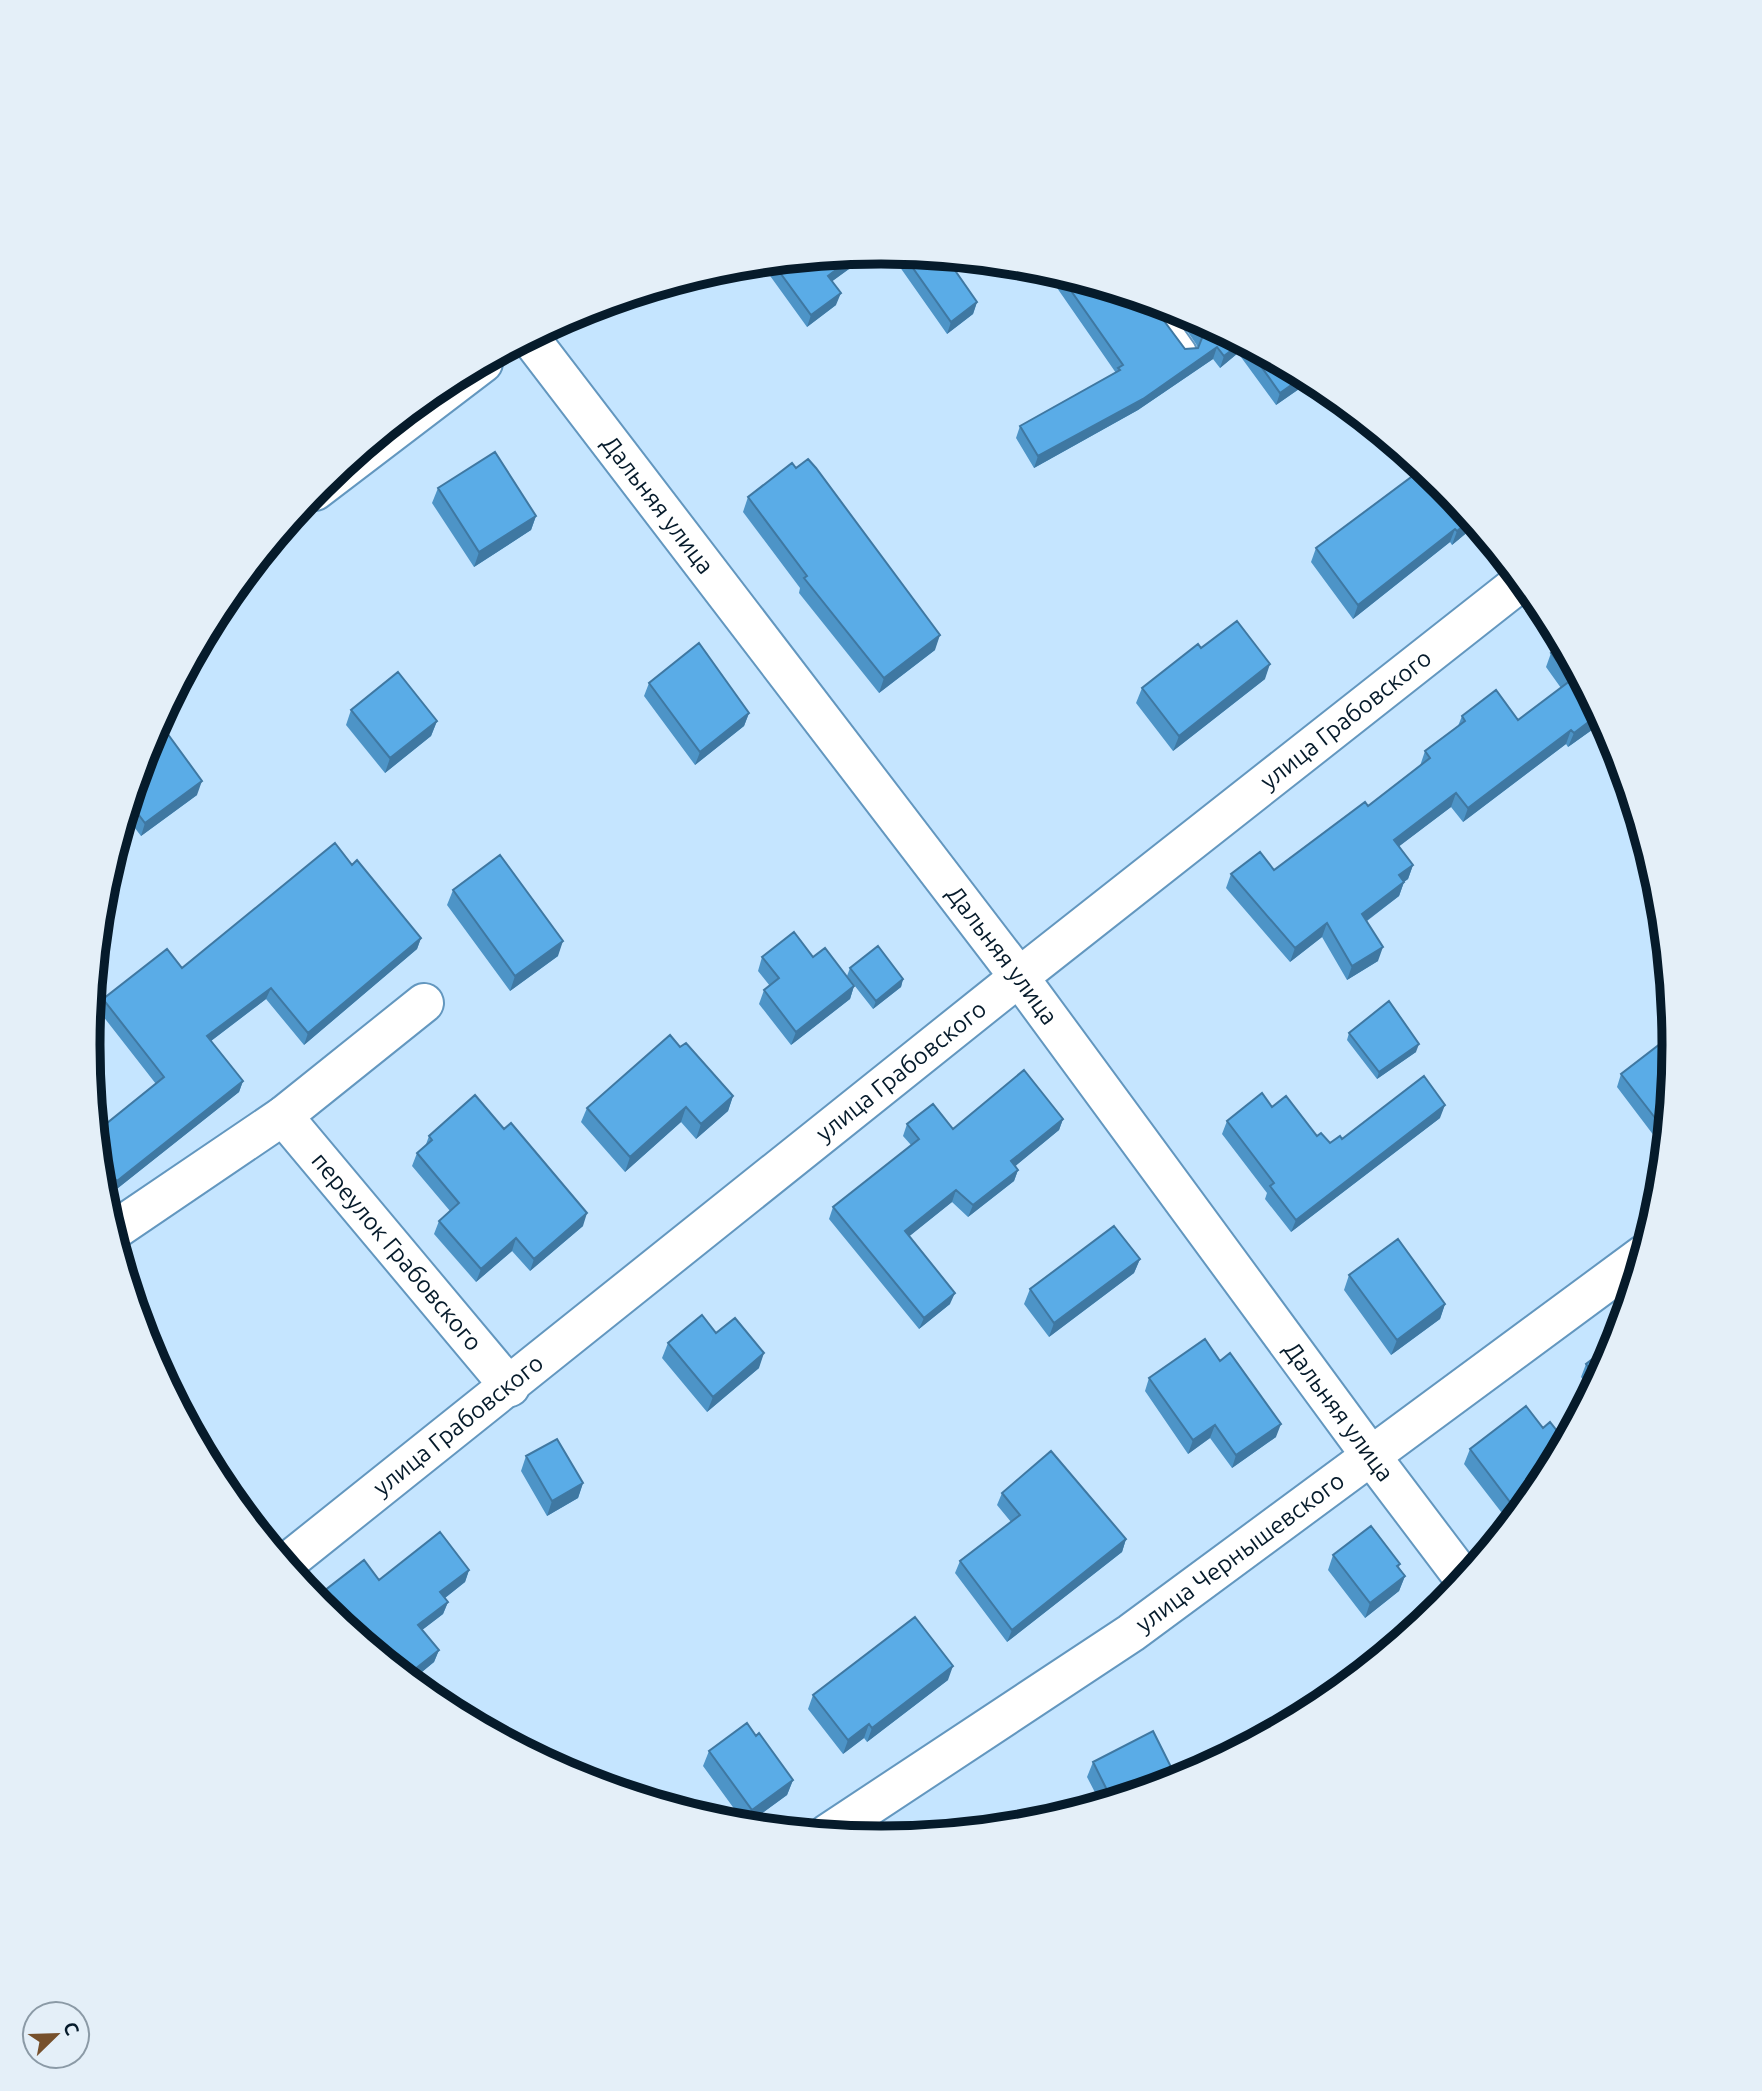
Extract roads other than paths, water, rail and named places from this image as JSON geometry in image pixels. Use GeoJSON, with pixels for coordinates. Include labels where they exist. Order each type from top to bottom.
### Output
{"type":"FeatureCollection","features":[{"type":"Feature","properties":{"kind":"street","name":"Дальняя улица"},"geometry":{"type":"LineString","coordinates":[[535,345],[1019,976],[1371,1457],[1458,1571]]}},
{"type":"Feature","properties":{"kind":"street","name":"улица Грабовского"},"geometry":{"type":"LineString","coordinates":[[292,1559],[510,1387],[1019,976],[1514,587]]}},
{"type":"Feature","properties":{"kind":"street"},"geometry":{"type":"LineString","coordinates":[[121,1226],[283,1116],[424,1003]]}},
{"type":"Feature","properties":{"kind":"street","name":"переулок Грабовского"},"geometry":{"type":"LineString","coordinates":[[283,1116],[510,1387]]}},
{"type":"Feature","properties":{"kind":"street","name":"улица Чернышевского"},"geometry":{"type":"LineString","coordinates":[[840,1825],[1131,1633],[1631,1264]]}},
{"type":"Feature","properties":{"kind":"lane"},"geometry":{"type":"LineString","coordinates":[[1163,318],[1186,350]]}}]}
